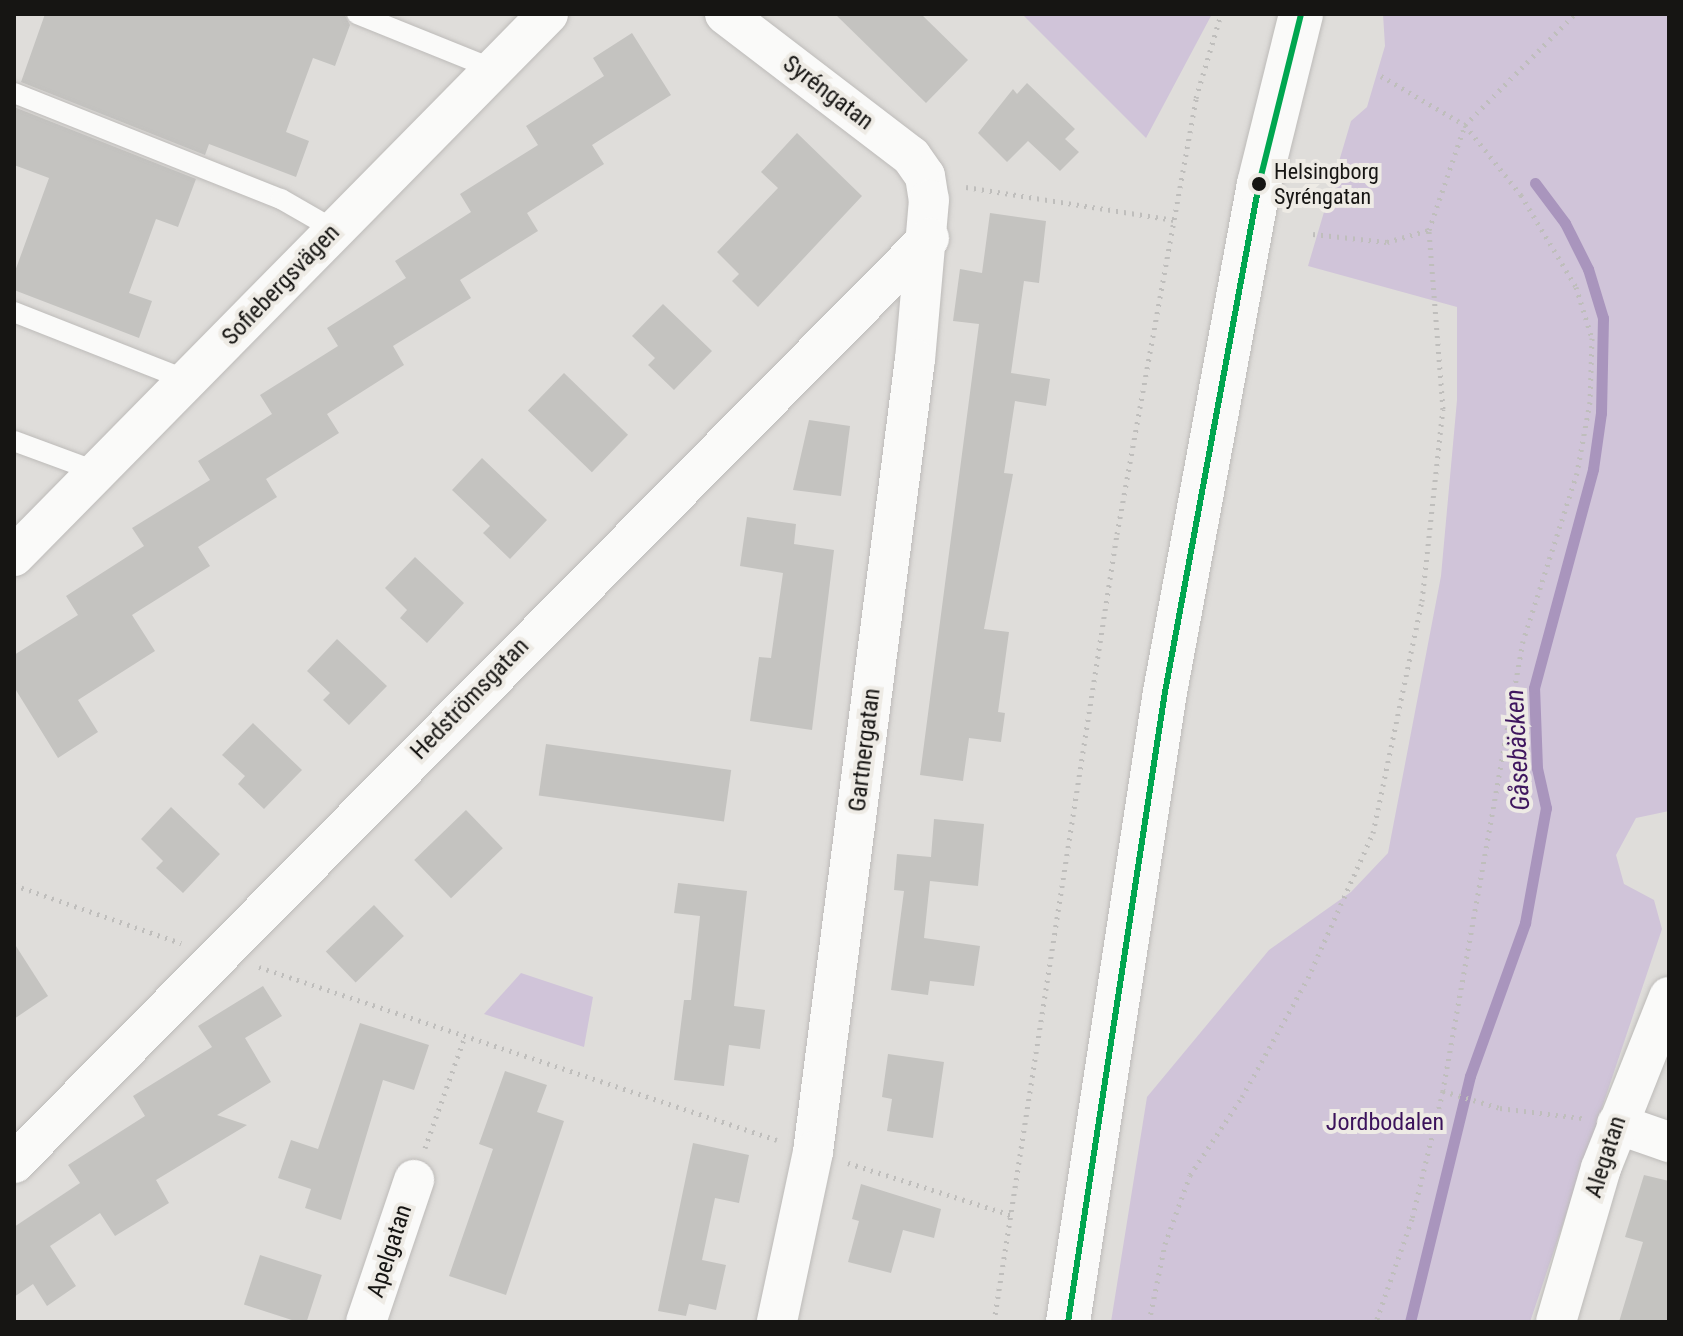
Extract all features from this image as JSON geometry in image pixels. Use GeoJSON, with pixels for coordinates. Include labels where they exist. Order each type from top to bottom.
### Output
{"type":"FeatureCollection","features":[{"type":"Feature","properties":{"kind":"main road"},"geometry":{"type":"LineString","coordinates":[[1286,65],[1294,14]]}},
{"type":"Feature","properties":{"kind":"main road"},"geometry":{"type":"LineString","coordinates":[[1068,1322],[1137,847],[1259,184],[1301,14]]}},
{"type":"Feature","properties":{"kind":"street","name":"Sofiebergsvägen"},"geometry":{"type":"LineString","coordinates":[[14,556],[548,14]]}},
{"type":"Feature","properties":{"kind":"street","name":"Syréngatan"},"geometry":{"type":"LineString","coordinates":[[725,14],[911,156],[927,183]]}},
{"type":"Feature","properties":{"kind":"street","name":"Gartnergatan"},"geometry":{"type":"LineString","coordinates":[[777,1322],[813,1152],[929,238],[927,183]]}},
{"type":"Feature","properties":{"kind":"street","name":"Hedströmsgatan"},"geometry":{"type":"LineString","coordinates":[[14,1163],[929,238]]}},
{"type":"Feature","properties":{"kind":"street","name":"Alegatan"},"geometry":{"type":"LineString","coordinates":[[1556,1322],[1617,1124],[1669,997]]}},
{"type":"Feature","properties":{"kind":"street"},"geometry":{"type":"LineString","coordinates":[[1617,1124],[1669,1142]]}},
{"type":"Feature","properties":{"kind":"street","name":"Apelgatan"},"geometry":{"type":"LineString","coordinates":[[366,1322],[414,1180]]}},
{"type":"Feature","properties":{"kind":"lane"},"geometry":{"type":"LineString","coordinates":[[357,14],[493,69]]}},
{"type":"Feature","properties":{"kind":"lane"},"geometry":{"type":"LineString","coordinates":[[14,93],[281,199],[335,230]]}},
{"type":"Feature","properties":{"kind":"lane"},"geometry":{"type":"LineString","coordinates":[[14,312],[187,380]]}},
{"type":"Feature","properties":{"kind":"lane"},"geometry":{"type":"LineString","coordinates":[[14,441],[98,472]]}},
{"type":"Feature","properties":{"kind":"path"},"geometry":{"type":"LineString","coordinates":[[994,1322],[1115,547],[1196,98],[1221,14]]}},
{"type":"Feature","properties":{"kind":"path"},"geometry":{"type":"LineString","coordinates":[[1149,1322],[1165,1244],[1190,1175],[1242,1097],[1308,978],[1373,833],[1422,601],[1443,409],[1429,230],[1465,125],[1575,14]]}},
{"type":"Feature","properties":{"kind":"path"},"geometry":{"type":"LineString","coordinates":[[1376,1322],[1412,1219],[1443,1091],[1523,641],[1577,473],[1590,402],[1592,338],[1576,287],[1521,195],[1465,125],[1381,76]]}},
{"type":"Feature","properties":{"kind":"path"},"geometry":{"type":"LineString","coordinates":[[927,183],[1174,220]]}},
{"type":"Feature","properties":{"kind":"path"},"geometry":{"type":"LineString","coordinates":[[1313,234],[1387,242],[1429,230]]}},
{"type":"Feature","properties":{"kind":"path"},"geometry":{"type":"LineString","coordinates":[[14,885],[813,1152],[1011,1215]]}},
{"type":"Feature","properties":{"kind":"path"},"geometry":{"type":"LineString","coordinates":[[414,1180],[465,1036]]}},
{"type":"Feature","properties":{"kind":"path"},"geometry":{"type":"LineString","coordinates":[[1443,1091],[1500,1108],[1617,1124]]}},
{"type":"Feature","properties":{"kind":"green space"},"geometry":{"type":"Polygon","coordinates":[[[1022,14],[1212,14],[1146,138],[1022,14]]]}},
{"type":"Feature","properties":{"kind":"green space","name":"Jordbodalen"},"geometry":{"type":"Polygon","coordinates":[[[1383,14],[1669,14],[1669,811],[1636,818],[1616,855],[1624,884],[1654,900],[1662,929],[1530,1322],[1111,1322],[1147,1097],[1269,950],[1351,892],[1388,853],[1441,576],[1457,400],[1457,307],[1308,266],[1351,121],[1367,107],[1385,46],[1383,14]]]}},
{"type":"Feature","properties":{"kind":"green space"},"geometry":{"type":"Polygon","coordinates":[[[521,973],[593,997],[584,1047],[484,1014],[521,973]]]}},
{"type":"Feature","properties":{"kind":"building"},"geometry":{"type":"Polygon","coordinates":[[[45,14],[344,14],[350,25],[335,66],[313,58],[286,132],[309,141],[296,177],[209,144],[205,155],[21,82],[45,14]]]}},
{"type":"Feature","properties":{"kind":"building"},"geometry":{"type":"Polygon","coordinates":[[[835,14],[921,14],[968,60],[926,103],[835,14]]]}},
{"type":"Feature","properties":{"kind":"building"},"geometry":{"type":"Polygon","coordinates":[[[632,33],[671,95],[592,145],[604,164],[527,213],[538,231],[460,280],[471,298],[393,346],[404,365],[327,414],[339,433],[266,479],[277,497],[198,547],[210,566],[132,615],[155,651],[78,700],[98,732],[58,758],[14,687],[14,655],[78,615],[66,596],[144,546],[132,528],[210,480],[198,461],[272,414],[260,395],[338,346],[327,328],[406,278],[395,261],[471,212],[460,194],[538,145],[526,126],[604,76],[593,58],[632,33]]]}},
{"type":"Feature","properties":{"kind":"building"},"geometry":{"type":"Polygon","coordinates":[[[1027,83],[1075,129],[1065,139],[1079,152],[1060,171],[1028,141],[1007,162],[978,133],[1013,89],[1017,94],[1027,83]]]}},
{"type":"Feature","properties":{"kind":"building"},"geometry":{"type":"Polygon","coordinates":[[[14,107],[196,179],[178,227],[156,219],[129,293],[152,301],[139,338],[14,290],[14,274],[49,178],[14,165],[14,107]]]}},
{"type":"Feature","properties":{"kind":"building"},"geometry":{"type":"Polygon","coordinates":[[[797,133],[862,196],[758,307],[732,281],[739,274],[717,252],[778,188],[761,172],[797,133]]]}},
{"type":"Feature","properties":{"kind":"building"},"geometry":{"type":"Polygon","coordinates":[[[990,213],[1046,221],[1039,283],[1024,281],[1011,373],[1050,379],[1046,406],[1015,401],[1004,473],[1013,474],[984,629],[1009,632],[998,712],[1005,713],[1001,742],[969,738],[963,781],[920,775],[979,324],[953,321],[960,269],[982,273],[990,213]]]}},
{"type":"Feature","properties":{"kind":"building"},"geometry":{"type":"Polygon","coordinates":[[[663,304],[712,351],[674,390],[648,365],[655,358],[632,336],[663,304]]]}},
{"type":"Feature","properties":{"kind":"building"},"geometry":{"type":"Polygon","coordinates":[[[564,373],[628,435],[592,472],[528,410],[564,373]]]}},
{"type":"Feature","properties":{"kind":"building"},"geometry":{"type":"Polygon","coordinates":[[[809,420],[850,426],[841,496],[793,490],[809,420]]]}},
{"type":"Feature","properties":{"kind":"building"},"geometry":{"type":"Polygon","coordinates":[[[482,458],[547,520],[510,559],[483,533],[490,526],[452,490],[482,458]]]}},
{"type":"Feature","properties":{"kind":"building"},"geometry":{"type":"Polygon","coordinates":[[[747,517],[796,524],[794,544],[834,550],[812,730],[750,721],[759,657],[771,658],[783,573],[740,566],[747,517]]]}},
{"type":"Feature","properties":{"kind":"building"},"geometry":{"type":"Polygon","coordinates":[[[415,557],[464,603],[427,643],[400,618],[407,610],[385,588],[415,557]]]}},
{"type":"Feature","properties":{"kind":"building"},"geometry":{"type":"Polygon","coordinates":[[[337,639],[387,686],[349,725],[323,700],[330,693],[307,671],[337,639]]]}},
{"type":"Feature","properties":{"kind":"building"},"geometry":{"type":"Polygon","coordinates":[[[253,723],[302,770],[264,809],[238,784],[245,776],[222,755],[253,723]]]}},
{"type":"Feature","properties":{"kind":"building"},"geometry":{"type":"Polygon","coordinates":[[[546,744],[731,770],[724,822],[539,795],[546,744]]]}},
{"type":"Feature","properties":{"kind":"building"},"geometry":{"type":"Polygon","coordinates":[[[171,807],[220,854],[183,893],[156,868],[163,861],[141,839],[171,807]]]}},
{"type":"Feature","properties":{"kind":"building"},"geometry":{"type":"Polygon","coordinates":[[[466,810],[503,848],[451,898],[414,860],[466,810]]]}},
{"type":"Feature","properties":{"kind":"building"},"geometry":{"type":"Polygon","coordinates":[[[934,819],[984,824],[978,886],[930,881],[924,938],[980,946],[974,986],[930,981],[928,995],[891,990],[904,891],[894,890],[897,854],[931,857],[934,819]]]}},
{"type":"Feature","properties":{"kind":"building"},"geometry":{"type":"Polygon","coordinates":[[[678,883],[747,891],[734,1006],[765,1010],[760,1049],[729,1045],[724,1086],[674,1080],[684,1000],[691,1000],[700,916],[674,913],[678,883]]]}},
{"type":"Feature","properties":{"kind":"building"},"geometry":{"type":"Polygon","coordinates":[[[374,905],[404,936],[356,982],[326,952],[374,905]]]}},
{"type":"Feature","properties":{"kind":"building"},"geometry":{"type":"Polygon","coordinates":[[[14,943],[48,996],[14,1019],[14,943]]]}},
{"type":"Feature","properties":{"kind":"building"},"geometry":{"type":"Polygon","coordinates":[[[263,986],[282,1016],[245,1038],[271,1082],[217,1115],[247,1125],[156,1180],[169,1203],[115,1236],[100,1213],[50,1246],[76,1286],[47,1306],[33,1284],[14,1297],[14,1227],[80,1183],[68,1165],[145,1116],[133,1096],[212,1047],[198,1026],[263,986]]]}},
{"type":"Feature","properties":{"kind":"building"},"geometry":{"type":"Polygon","coordinates":[[[360,1023],[429,1045],[414,1090],[383,1080],[341,1220],[305,1208],[311,1189],[278,1178],[291,1140],[318,1149],[360,1023]]]}},
{"type":"Feature","properties":{"kind":"building"},"geometry":{"type":"Polygon","coordinates":[[[888,1054],[944,1062],[933,1138],[887,1131],[892,1099],[882,1097],[888,1054]]]}},
{"type":"Feature","properties":{"kind":"building"},"geometry":{"type":"Polygon","coordinates":[[[505,1071],[547,1085],[537,1112],[564,1121],[506,1295],[449,1276],[493,1149],[479,1144],[505,1071]]]}},
{"type":"Feature","properties":{"kind":"building"},"geometry":{"type":"Polygon","coordinates":[[[693,1143],[749,1155],[739,1203],[715,1198],[702,1260],[726,1265],[716,1310],[689,1304],[686,1316],[658,1311],[693,1143]]]}},
{"type":"Feature","properties":{"kind":"building"},"geometry":{"type":"Polygon","coordinates":[[[1644,1175],[1669,1181],[1669,1322],[1619,1322],[1643,1242],[1625,1237],[1644,1175]]]}},
{"type":"Feature","properties":{"kind":"building"},"geometry":{"type":"Polygon","coordinates":[[[861,1184],[941,1209],[934,1238],[903,1230],[891,1273],[848,1262],[859,1221],[852,1219],[861,1184]]]}},
{"type":"Feature","properties":{"kind":"building"},"geometry":{"type":"Polygon","coordinates":[[[260,1255],[322,1275],[307,1322],[244,1304],[260,1255]]]}},
{"type":"Feature","properties":{"kind":"waterway","name":"Gåsebäcken"},"geometry":{"type":"LineString","coordinates":[[1410,1322],[1470,1076],[1525,923],[1546,808],[1537,768],[1534,688],[1593,469],[1601,413],[1603,318],[1588,269],[1565,223],[1535,183]]}},
{"type":"Feature","properties":{"kind":"transit line"},"geometry":{"type":"LineString","coordinates":[[1068,1322],[1165,692],[1259,184],[1301,14]]}},
{"type":"Feature","properties":{"kind":"place","name":"Helsingborg Syréngatan"},"geometry":{"type":"Point","coordinates":[1259,184]}}]}
